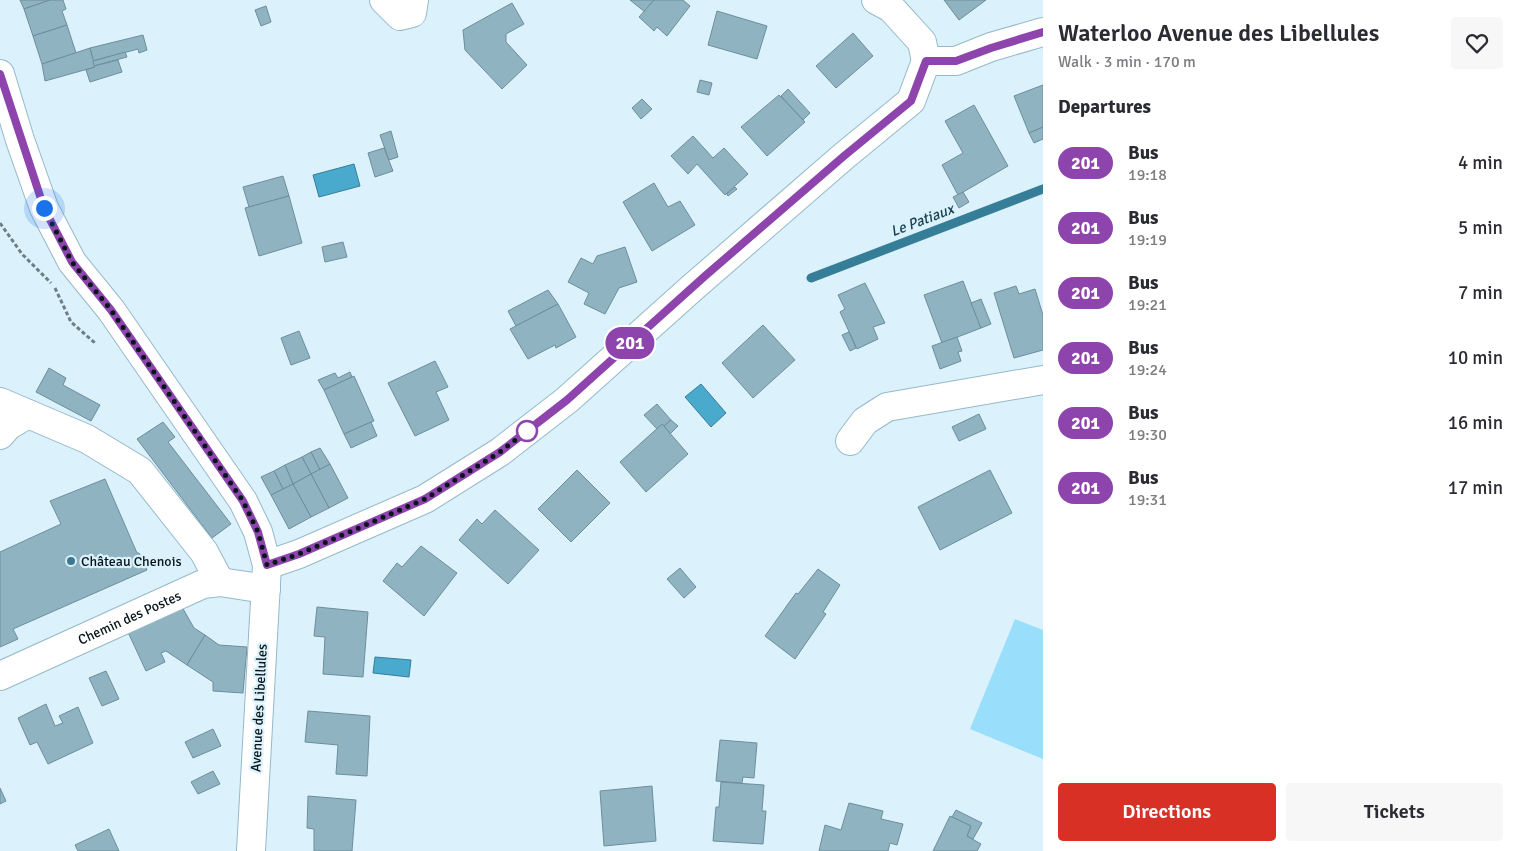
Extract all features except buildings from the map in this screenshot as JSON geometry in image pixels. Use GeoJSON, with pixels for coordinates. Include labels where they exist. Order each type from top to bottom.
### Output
{"type":"FeatureCollection","features":[{"type":"Feature","properties":{"kind":"street"},"geometry":{"type":"LineString","coordinates":[[384,0],[400,16],[412,12],[414,0]]}},
{"type":"Feature","properties":{"kind":"street"},"geometry":{"type":"LineString","coordinates":[[876,0],[891,8],[922,42],[926,61],[956,61],[1043,32]]}},
{"type":"Feature","properties":{"kind":"street","name":"Chemin des Postes"},"geometry":{"type":"LineString","coordinates":[[0,676],[203,584],[266,577],[299,554],[425,499],[500,452],[567,400],[728,256],[911,101],[926,61]]}},
{"type":"Feature","properties":{"kind":"street","name":"Avenue des Libellules"},"geometry":{"type":"LineString","coordinates":[[0,74],[44,208],[72,262],[111,310],[243,501],[258,532],[266,577],[251,851]]}},
{"type":"Feature","properties":{"kind":"street"},"geometry":{"type":"LineString","coordinates":[[850,440],[865,421],[887,407],[1043,380]]}},
{"type":"Feature","properties":{"kind":"street"},"geometry":{"type":"LineString","coordinates":[[0,402],[87,439],[140,471],[204,552],[220,582]]}},
{"type":"Feature","properties":{"kind":"street"},"geometry":{"type":"LineString","coordinates":[[0,435],[8,426],[28,414]]}},
{"type":"Feature","properties":{"kind":"path"},"geometry":{"type":"LineString","coordinates":[[0,223],[22,254],[55,288],[71,322],[95,343]]}},
{"type":"Feature","properties":{"kind":"shaded area"},"geometry":{"type":"Polygon","coordinates":[[[354,164],[360,186],[319,197],[313,175],[354,164]]]}},
{"type":"Feature","properties":{"kind":"shaded area"},"geometry":{"type":"Polygon","coordinates":[[[701,384],[726,413],[711,427],[685,397],[701,384]]]}},
{"type":"Feature","properties":{"kind":"shaded area"},"geometry":{"type":"Polygon","coordinates":[[[1015,619],[1043,630],[1043,759],[970,729],[1015,619]]]}},
{"type":"Feature","properties":{"kind":"shaded area"},"geometry":{"type":"Polygon","coordinates":[[[375,657],[411,660],[409,677],[373,673],[375,657]]]}},
{"type":"Feature","properties":{"kind":"waterway","name":"Le Patiaux"},"geometry":{"type":"LineString","coordinates":[[811,278],[1043,189]]}},
{"type":"Feature","properties":{"kind":"bus line","name":"201"},"geometry":{"type":"LineString","coordinates":[[0,74],[20,140],[44,208],[72,262],[111,310],[243,501],[258,532],[267,565],[299,554],[425,499],[500,452],[567,400],[705,276],[911,101],[926,61],[956,61],[1043,32]]}},
{"type":"Feature","properties":{"kind":"place","name":"Château Chenois"},"geometry":{"type":"Point","coordinates":[71,561]}},
{"type":"Feature","properties":{"kind":"route"},"geometry":{"type":"LineString","coordinates":[[44,208],[72,262],[111,310],[243,501],[258,532],[267,565],[299,554],[425,499],[500,452],[527,431]]}}]}
